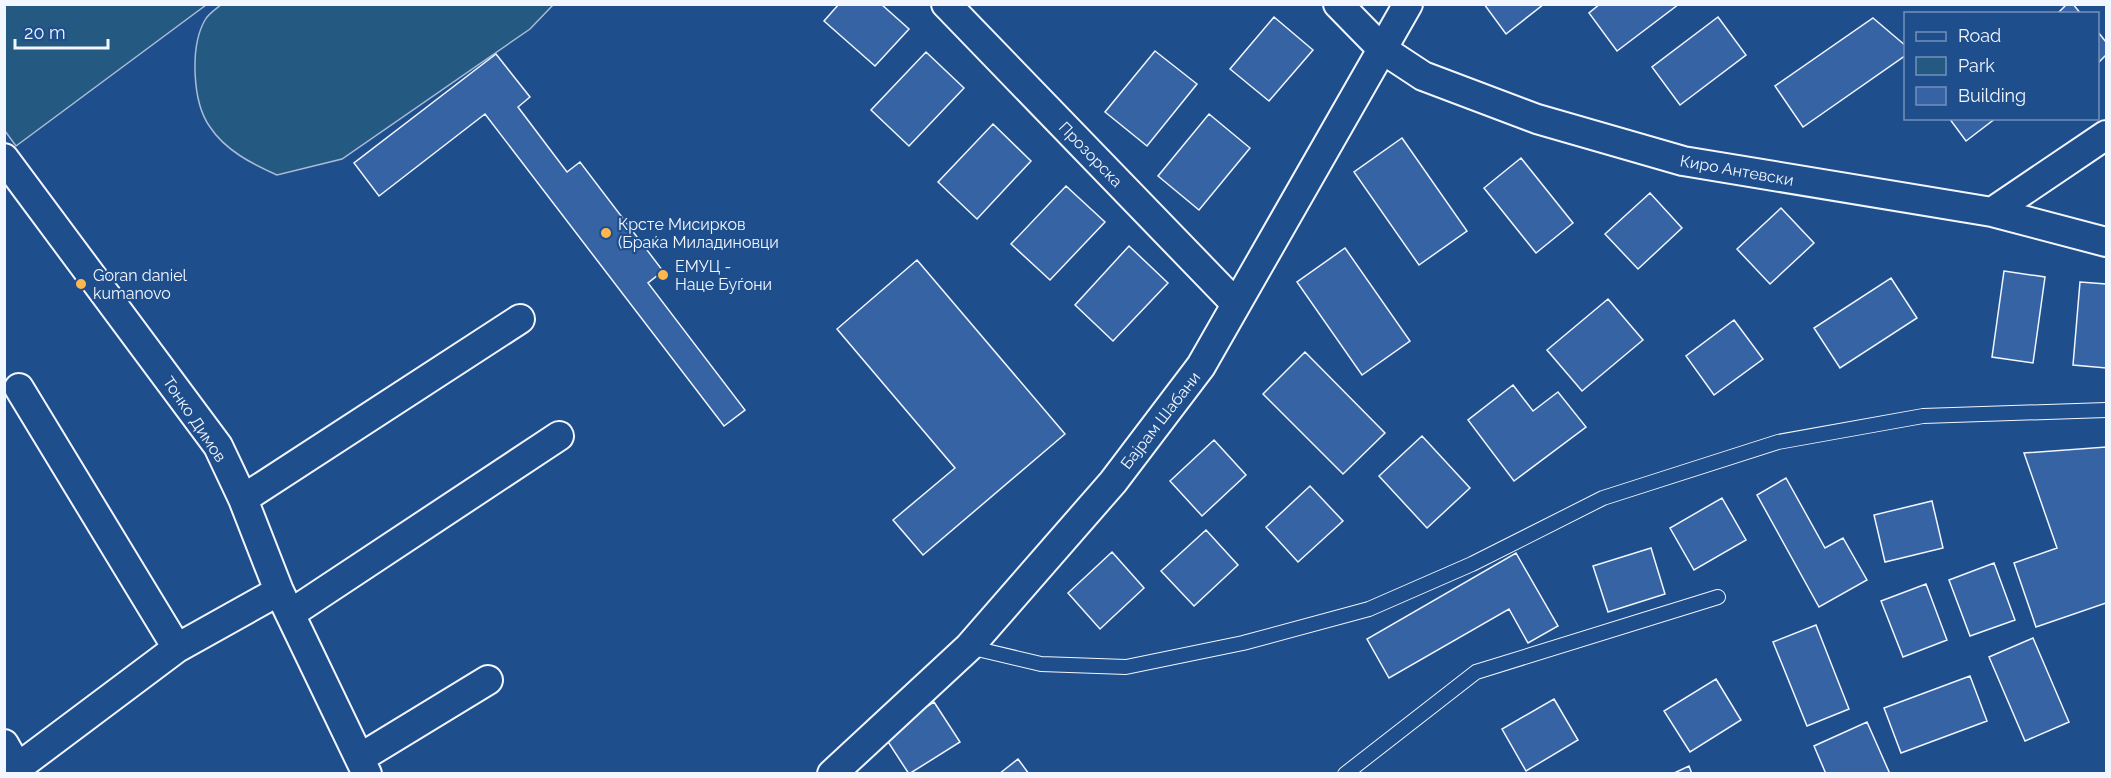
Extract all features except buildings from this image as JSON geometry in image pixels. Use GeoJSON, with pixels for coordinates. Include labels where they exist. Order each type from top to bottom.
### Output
{"type":"FeatureCollection","features":[{"type":"Feature","properties":{"kind":"street","name":"Прозорска"},"geometry":{"type":"LineString","coordinates":[[946,4],[1236,304]]}},
{"type":"Feature","properties":{"kind":"street","name":"Киро Антевски"},"geometry":{"type":"LineString","coordinates":[[1338,4],[1382,49],[1423,76],[1537,119],[1683,162],[1992,212],[2106,242]]}},
{"type":"Feature","properties":{"kind":"street","name":"Бајрам Шабани"},"geometry":{"type":"LineString","coordinates":[[846,769],[969,647],[1113,482],[1201,366],[1408,4]]}},
{"type":"Feature","properties":{"kind":"street"},"geometry":{"type":"LineString","coordinates":[[1992,212],[2106,135]]}},
{"type":"Feature","properties":{"kind":"street","name":"Тонко Димов"},"geometry":{"type":"LineString","coordinates":[[4,158],[218,446],[243,499],[284,603],[363,766]]}},
{"type":"Feature","properties":{"kind":"street"},"geometry":{"type":"LineString","coordinates":[[243,499],[520,319]]}},
{"type":"Feature","properties":{"kind":"street"},"geometry":{"type":"LineString","coordinates":[[19,388],[177,648]]}},
{"type":"Feature","properties":{"kind":"street"},"geometry":{"type":"LineString","coordinates":[[14,762],[177,648],[284,603],[559,436]]}},
{"type":"Feature","properties":{"kind":"street"},"geometry":{"type":"LineString","coordinates":[[363,766],[488,680]]}},
{"type":"Feature","properties":{"kind":"lane"},"geometry":{"type":"LineString","coordinates":[[969,647],[1041,664],[1126,667],[1243,643],[1369,609],[1472,564],[1603,498],[1778,442],[1923,416],[2106,410]]}},
{"type":"Feature","properties":{"kind":"lane"},"geometry":{"type":"LineString","coordinates":[[1345,774],[1476,672],[1718,597]]}},
{"type":"Feature","properties":{"kind":"green space"},"geometry":{"type":"Polygon","coordinates":[[[222,4],[553,5],[530,29],[342,159],[277,175],[249,161],[223,143],[204,116],[195,74],[197,44],[206,18],[222,4]]]}},
{"type":"Feature","properties":{"kind":"green space"},"geometry":{"type":"Polygon","coordinates":[[[4,5],[206,5],[16,146],[5,131],[4,5]]]}},
{"type":"Feature","properties":{"kind":"place","name":"Крсте Мисирков (Браќа Миладиновци"},"geometry":{"type":"Point","coordinates":[606,233]}},
{"type":"Feature","properties":{"kind":"place","name":"ЕМУЦ - Наце Буѓони"},"geometry":{"type":"Point","coordinates":[663,275]}},
{"type":"Feature","properties":{"kind":"place","name":"Goran daniel kumanovo"},"geometry":{"type":"Point","coordinates":[81,284]}}]}
